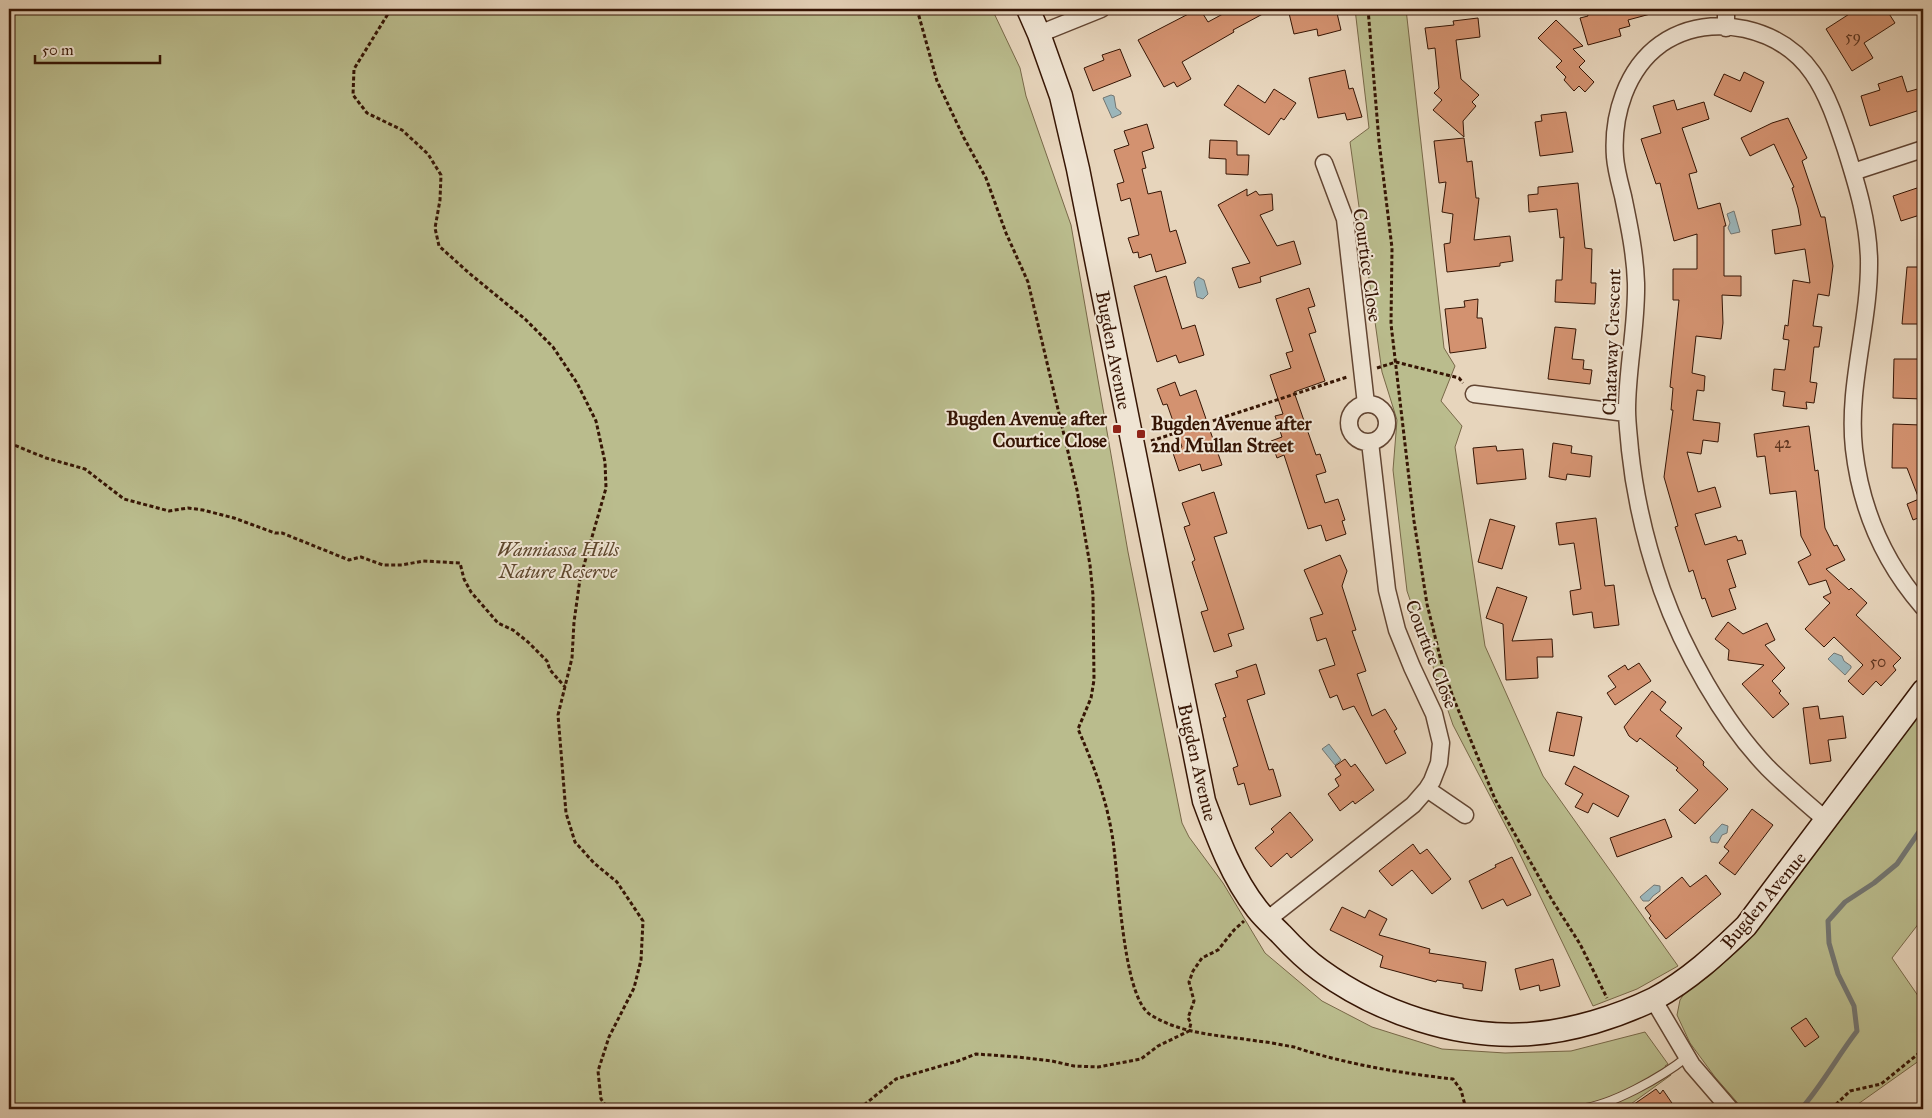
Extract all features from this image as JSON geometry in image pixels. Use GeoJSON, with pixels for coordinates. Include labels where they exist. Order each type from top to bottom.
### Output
{"type":"FeatureCollection","features":[{"type":"Feature","properties":{"kind":"street","name":"Bugden Avenue"},"geometry":{"type":"LineString","coordinates":[[1028,9],[1061,96],[1078,169],[1204,801],[1230,866],[1258,910],[1257,920],[1319,969],[1342,985],[1391,1009],[1453,1028],[1480,1032],[1529,1034],[1554,1031],[1603,1019],[1653,999],[1673,988],[1711,960],[1746,926],[1923,691]]}},
{"type":"Feature","properties":{"kind":"street"},"geometry":{"type":"LineString","coordinates":[[1039,34],[1101,9]]}},
{"type":"Feature","properties":{"kind":"street"},"geometry":{"type":"LineString","coordinates":[[1726,9],[1726,28]]}},
{"type":"Feature","properties":{"kind":"street","name":"Chataway Crescent"},"geometry":{"type":"LineString","coordinates":[[1826,820],[1766,765],[1748,744],[1715,698],[1686,647],[1663,592],[1645,535],[1633,475],[1626,413],[1636,282],[1632,238],[1615,161],[1615,132],[1625,90],[1631,78],[1639,66],[1657,47],[1678,33],[1690,29],[1714,26],[1738,28],[1764,34],[1788,47],[1808,67],[1825,91],[1831,105],[1853,172],[1866,220],[1869,261],[1866,301],[1853,402],[1855,455],[1861,490],[1874,531],[1893,569],[1923,607]]}},
{"type":"Feature","properties":{"kind":"street"},"geometry":{"type":"LineString","coordinates":[[1853,172],[1923,148]]}},
{"type":"Feature","properties":{"kind":"street","name":"Courtice Close"},"geometry":{"type":"LineString","coordinates":[[1324,163],[1345,219],[1366,404]]}},
{"type":"Feature","properties":{"kind":"street"},"geometry":{"type":"LineString","coordinates":[[1474,394],[1626,413]]}},
{"type":"Feature","properties":{"kind":"street"},"geometry":{"type":"LineString","coordinates":[[1366,404],[1380,408],[1387,420],[1383,434],[1370,442],[1356,438],[1349,425],[1353,411],[1366,404]]}},
{"type":"Feature","properties":{"kind":"street","name":"Courtice Close"},"geometry":{"type":"LineString","coordinates":[[1257,920],[1413,804],[1427,789],[1439,763],[1440,733],[1434,714],[1397,630],[1389,598],[1370,442]]}},
{"type":"Feature","properties":{"kind":"street"},"geometry":{"type":"LineString","coordinates":[[1427,789],[1464,815]]}},
{"type":"Feature","properties":{"kind":"street"},"geometry":{"type":"LineString","coordinates":[[1653,999],[1687,1057],[1730,1109]]}},
{"type":"Feature","properties":{"kind":"lane"},"geometry":{"type":"LineString","coordinates":[[1579,1109],[1588,1108],[1622,1095],[1670,1071],[1687,1057]]}},
{"type":"Feature","properties":{"kind":"lane"},"geometry":{"type":"LineString","coordinates":[[1518,1109],[1541,1109]]}},
{"type":"Feature","properties":{"kind":"path"},"geometry":{"type":"LineString","coordinates":[[391,9],[354,69],[353,95],[367,113],[402,130],[428,154],[441,175],[440,200],[435,228],[439,246],[525,319],[553,347],[577,383],[596,421],[605,462],[606,488],[580,579],[574,622],[572,658],[558,715],[566,813],[575,842],[594,863],[617,882],[643,921],[642,960],[634,988],[609,1037],[598,1071],[601,1099],[608,1109]]}},
{"type":"Feature","properties":{"kind":"path"},"geometry":{"type":"LineString","coordinates":[[917,9],[937,81],[964,138],[986,178],[1006,233],[1028,282],[1075,482],[1090,566],[1094,680],[1091,698],[1078,729],[1104,798],[1112,832],[1128,968],[1142,1008],[1158,1019],[1189,1031],[1294,1047],[1380,1069],[1453,1079],[1461,1090],[1466,1109]]}},
{"type":"Feature","properties":{"kind":"path"},"geometry":{"type":"LineString","coordinates":[[1368,9],[1379,140],[1392,248],[1390,302],[1417,539],[1427,604],[1445,673],[1467,733],[1495,799],[1552,900],[1580,944],[1607,998],[1615,998]]}},
{"type":"Feature","properties":{"kind":"path"},"geometry":{"type":"LineString","coordinates":[[1396,362],[1459,378],[1474,394]]}},
{"type":"Feature","properties":{"kind":"path"},"geometry":{"type":"LineString","coordinates":[[1143,443],[1341,379]]}},
{"type":"Feature","properties":{"kind":"path"},"geometry":{"type":"LineString","coordinates":[[9,443],[46,458],[85,469],[124,499],[169,511],[188,508],[234,518],[275,533],[282,532],[349,560],[361,557],[383,565],[402,565],[423,561],[460,563],[464,579],[472,592],[498,623],[513,630],[528,642],[547,661],[550,670],[565,688]]}},
{"type":"Feature","properties":{"kind":"path"},"geometry":{"type":"LineString","coordinates":[[859,1109],[896,1079],[976,1054],[1052,1061],[1074,1066],[1098,1067],[1141,1059],[1158,1046],[1189,1031],[1191,1024],[1188,1018],[1194,1001],[1189,982],[1193,971],[1202,958],[1218,950],[1234,930],[1257,920]]}},
{"type":"Feature","properties":{"kind":"path"},"geometry":{"type":"LineString","coordinates":[[1831,1109],[1850,1091],[1881,1084],[1923,1050]]}},
{"type":"Feature","properties":{"kind":"green space","name":"Wanniassa Hills Nature Reserve"},"geometry":{"type":"Polygon","coordinates":[[[9,9],[992,9],[1020,68],[1026,96],[1071,225],[1128,552],[1182,823],[1189,837],[1223,883],[1265,953],[1322,1001],[1372,1027],[1442,1049],[1505,1053],[1571,1051],[1645,1032],[1668,1064],[1665,1066],[1671,1075],[1624,1109],[9,1109],[9,9]]]}},
{"type":"Feature","properties":{"kind":"green space"},"geometry":{"type":"Polygon","coordinates":[[[1355,9],[1406,9],[1444,348],[1455,366],[1441,401],[1462,426],[1455,447],[1485,646],[1543,776],[1678,966],[1637,989],[1593,1006],[1513,840],[1453,725],[1407,591],[1393,470],[1397,420],[1382,372],[1350,142],[1369,128],[1355,9]]]}},
{"type":"Feature","properties":{"kind":"green space"},"geometry":{"type":"Polygon","coordinates":[[[1923,710],[1923,918],[1892,958],[1923,1003],[1923,1058],[1851,1109],[1743,1109],[1715,1077],[1690,1043],[1677,1015],[1680,1000],[1684,994],[1709,976],[1742,947],[1780,901],[1923,710]]]}},
{"type":"Feature","properties":{"kind":"water"},"geometry":{"type":"Polygon","coordinates":[[[1111,95],[1114,96],[1116,108],[1121,112],[1121,114],[1112,118],[1103,98],[1111,95]]]}},
{"type":"Feature","properties":{"kind":"water"},"geometry":{"type":"Polygon","coordinates":[[[1734,211],[1740,232],[1731,234],[1728,228],[1730,223],[1727,214],[1734,211]]]}},
{"type":"Feature","properties":{"kind":"water"},"geometry":{"type":"Polygon","coordinates":[[[1198,277],[1204,280],[1208,294],[1203,299],[1197,297],[1194,282],[1198,277]]]}},
{"type":"Feature","properties":{"kind":"water"},"geometry":{"type":"Polygon","coordinates":[[[1834,653],[1842,656],[1844,661],[1851,666],[1845,675],[1828,659],[1834,653]]]}},
{"type":"Feature","properties":{"kind":"water"},"geometry":{"type":"Polygon","coordinates":[[[1329,744],[1341,760],[1335,765],[1322,749],[1329,744]]]}},
{"type":"Feature","properties":{"kind":"water"},"geometry":{"type":"Polygon","coordinates":[[[1722,824],[1728,826],[1727,833],[1722,835],[1718,843],[1711,842],[1710,837],[1722,824]]]}},
{"type":"Feature","properties":{"kind":"water"},"geometry":{"type":"Polygon","coordinates":[[[1654,885],[1660,886],[1660,891],[1649,901],[1643,901],[1640,897],[1654,885]]]}},
{"type":"Feature","properties":{"kind":"building"},"geometry":{"type":"Polygon","coordinates":[[[1200,9],[1208,22],[1232,9],[1272,9],[1233,30],[1234,32],[1182,62],[1191,79],[1177,87],[1174,82],[1164,87],[1138,40],[1200,9]]]}},
{"type":"Feature","properties":{"kind":"building"},"geometry":{"type":"Polygon","coordinates":[[[1288,9],[1336,9],[1341,30],[1318,36],[1317,29],[1294,34],[1288,9]]]}},
{"type":"Feature","properties":{"kind":"building"},"geometry":{"type":"Polygon","coordinates":[[[1586,9],[1653,9],[1654,13],[1628,20],[1630,26],[1619,29],[1621,36],[1588,45],[1580,18],[1588,16],[1586,9]]]}},
{"type":"Feature","properties":{"kind":"building"},"geometry":{"type":"Polygon","coordinates":[[[1857,9],[1886,9],[1895,23],[1864,43],[1873,58],[1852,71],[1826,29],[1857,9]]]}},
{"type":"Feature","properties":{"kind":"building"},"geometry":{"type":"Polygon","coordinates":[[[1478,18],[1480,37],[1456,40],[1461,79],[1479,95],[1472,102],[1476,106],[1463,121],[1464,137],[1433,110],[1442,100],[1434,93],[1439,88],[1435,48],[1428,49],[1425,28],[1454,25],[1453,21],[1478,18]]]}},
{"type":"Feature","properties":{"kind":"building"},"geometry":{"type":"Polygon","coordinates":[[[1556,20],[1583,46],[1573,49],[1585,61],[1579,67],[1594,82],[1585,92],[1579,86],[1574,91],[1564,80],[1566,77],[1556,67],[1562,61],[1538,38],[1556,20]]]}},
{"type":"Feature","properties":{"kind":"building"},"geometry":{"type":"Polygon","coordinates":[[[1120,49],[1131,76],[1093,91],[1084,68],[1104,60],[1102,55],[1120,49]]]}},
{"type":"Feature","properties":{"kind":"building"},"geometry":{"type":"Polygon","coordinates":[[[1345,70],[1349,89],[1353,88],[1362,117],[1347,120],[1345,113],[1318,118],[1309,78],[1345,70]]]}},
{"type":"Feature","properties":{"kind":"building"},"geometry":{"type":"Polygon","coordinates":[[[1744,72],[1764,82],[1751,112],[1714,95],[1724,74],[1740,81],[1744,72]]]}},
{"type":"Feature","properties":{"kind":"building"},"geometry":{"type":"Polygon","coordinates":[[[1902,76],[1907,92],[1921,88],[1923,109],[1870,126],[1861,96],[1880,90],[1878,84],[1902,76]]]}},
{"type":"Feature","properties":{"kind":"building"},"geometry":{"type":"Polygon","coordinates":[[[1238,85],[1265,103],[1274,89],[1296,103],[1284,120],[1281,118],[1269,135],[1224,105],[1238,85]]]}},
{"type":"Feature","properties":{"kind":"building"},"geometry":{"type":"Polygon","coordinates":[[[1674,100],[1677,110],[1704,102],[1709,119],[1682,128],[1697,172],[1689,174],[1698,209],[1720,203],[1726,226],[1724,226],[1724,276],[1741,276],[1741,296],[1722,295],[1723,323],[1721,339],[1696,336],[1692,373],[1705,376],[1704,391],[1697,390],[1693,420],[1720,423],[1718,442],[1703,440],[1701,454],[1687,452],[1698,492],[1715,487],[1721,507],[1695,514],[1705,545],[1736,536],[1738,541],[1742,540],[1746,554],[1727,560],[1736,587],[1729,589],[1736,609],[1712,617],[1705,598],[1702,599],[1693,570],[1689,572],[1675,527],[1678,526],[1664,477],[1673,410],[1671,410],[1673,388],[1670,387],[1679,300],[1673,300],[1673,269],[1697,269],[1697,234],[1674,241],[1660,183],[1656,184],[1641,139],[1661,133],[1653,106],[1674,100]]]}},
{"type":"Feature","properties":{"kind":"building"},"geometry":{"type":"Polygon","coordinates":[[[1566,112],[1573,152],[1540,156],[1535,122],[1542,121],[1541,115],[1566,112]]]}},
{"type":"Feature","properties":{"kind":"building"},"geometry":{"type":"Polygon","coordinates":[[[1788,118],[1807,158],[1802,161],[1821,217],[1825,217],[1833,266],[1829,296],[1818,294],[1813,326],[1822,327],[1819,347],[1814,347],[1810,382],[1817,383],[1814,403],[1806,402],[1807,409],[1783,406],[1785,392],[1772,390],[1774,369],[1785,370],[1789,340],[1783,339],[1785,325],[1788,326],[1793,280],[1810,283],[1805,249],[1775,254],[1772,230],[1801,225],[1792,188],[1794,187],[1774,144],[1750,156],[1741,138],[1772,123],[1788,118]]]}},
{"type":"Feature","properties":{"kind":"building"},"geometry":{"type":"Polygon","coordinates":[[[1147,124],[1154,148],[1142,152],[1146,168],[1142,169],[1148,194],[1161,191],[1170,232],[1176,230],[1186,263],[1156,272],[1151,254],[1139,258],[1138,252],[1133,253],[1128,238],[1139,235],[1130,198],[1121,201],[1117,184],[1124,182],[1114,150],[1129,145],[1124,131],[1147,124]]]}},
{"type":"Feature","properties":{"kind":"building"},"geometry":{"type":"Polygon","coordinates":[[[1464,138],[1467,162],[1472,161],[1476,198],[1479,198],[1474,240],[1510,236],[1513,261],[1500,263],[1500,266],[1447,272],[1444,244],[1450,243],[1453,214],[1442,212],[1446,182],[1439,183],[1434,141],[1464,138]]]}},
{"type":"Feature","properties":{"kind":"building"},"geometry":{"type":"Polygon","coordinates":[[[1210,140],[1237,141],[1237,155],[1249,155],[1248,175],[1226,174],[1226,159],[1209,158],[1210,140]]]}},
{"type":"Feature","properties":{"kind":"building"},"geometry":{"type":"Polygon","coordinates":[[[1578,183],[1585,248],[1592,249],[1591,283],[1596,283],[1595,304],[1555,302],[1556,280],[1562,280],[1564,237],[1560,238],[1557,209],[1529,212],[1528,195],[1538,194],[1538,187],[1578,183]]]}},
{"type":"Feature","properties":{"kind":"building"},"geometry":{"type":"Polygon","coordinates":[[[1923,186],[1923,214],[1901,221],[1893,196],[1923,186]]]}},
{"type":"Feature","properties":{"kind":"building"},"geometry":{"type":"Polygon","coordinates":[[[1247,189],[1247,196],[1256,191],[1259,195],[1272,194],[1273,210],[1260,215],[1277,246],[1294,241],[1301,264],[1260,277],[1261,282],[1239,288],[1232,268],[1250,263],[1218,205],[1247,189]]]}},
{"type":"Feature","properties":{"kind":"building"},"geometry":{"type":"Polygon","coordinates":[[[1907,267],[1923,267],[1923,324],[1902,324],[1907,267]]]}},
{"type":"Feature","properties":{"kind":"building"},"geometry":{"type":"Polygon","coordinates":[[[1166,276],[1182,329],[1195,325],[1204,355],[1179,363],[1176,355],[1157,362],[1134,286],[1166,276]]]}},
{"type":"Feature","properties":{"kind":"building"},"geometry":{"type":"Polygon","coordinates":[[[1309,288],[1315,306],[1308,308],[1316,332],[1309,334],[1325,381],[1294,392],[1316,455],[1320,454],[1326,472],[1316,475],[1325,503],[1338,499],[1345,520],[1342,521],[1346,534],[1326,541],[1321,525],[1308,529],[1284,455],[1277,458],[1271,441],[1282,437],[1275,416],[1283,414],[1270,375],[1291,368],[1286,353],[1293,351],[1276,299],[1309,288]]]}},
{"type":"Feature","properties":{"kind":"building"},"geometry":{"type":"Polygon","coordinates":[[[1478,299],[1477,318],[1482,318],[1486,348],[1450,353],[1445,309],[1465,307],[1464,301],[1478,299]]]}},
{"type":"Feature","properties":{"kind":"building"},"geometry":{"type":"Polygon","coordinates":[[[1555,327],[1576,329],[1572,359],[1584,360],[1583,369],[1592,370],[1590,384],[1548,379],[1555,327]]]}},
{"type":"Feature","properties":{"kind":"building"},"geometry":{"type":"Polygon","coordinates":[[[1894,359],[1921,359],[1920,375],[1923,375],[1923,399],[1893,398],[1894,359]]]}},
{"type":"Feature","properties":{"kind":"building"},"geometry":{"type":"Polygon","coordinates":[[[1175,382],[1180,396],[1196,390],[1222,465],[1202,471],[1200,464],[1179,471],[1172,450],[1182,447],[1167,404],[1163,405],[1157,389],[1175,382]]]}},
{"type":"Feature","properties":{"kind":"building"},"geometry":{"type":"Polygon","coordinates":[[[1893,424],[1921,425],[1919,499],[1907,468],[1892,468],[1893,424]]]}},
{"type":"Feature","properties":{"kind":"building"},"geometry":{"type":"Polygon","coordinates":[[[1809,426],[1815,471],[1818,470],[1825,528],[1834,546],[1837,545],[1845,560],[1826,569],[1867,603],[1856,615],[1901,658],[1893,666],[1896,670],[1881,686],[1876,681],[1863,695],[1848,681],[1863,665],[1834,637],[1824,647],[1805,629],[1830,603],[1823,597],[1831,593],[1826,580],[1809,585],[1798,562],[1811,555],[1801,536],[1796,491],[1770,494],[1765,456],[1757,457],[1754,434],[1809,426]]]}},
{"type":"Feature","properties":{"kind":"building"},"geometry":{"type":"Polygon","coordinates":[[[1553,443],[1572,446],[1571,453],[1592,456],[1590,477],[1567,474],[1566,480],[1549,477],[1553,443]]]}},
{"type":"Feature","properties":{"kind":"building"},"geometry":{"type":"Polygon","coordinates":[[[1496,446],[1497,451],[1523,449],[1526,479],[1477,484],[1473,448],[1496,446]]]}},
{"type":"Feature","properties":{"kind":"building"},"geometry":{"type":"Polygon","coordinates":[[[1214,492],[1227,533],[1214,537],[1244,629],[1228,634],[1232,646],[1214,652],[1201,612],[1208,610],[1192,562],[1195,560],[1184,527],[1190,525],[1182,503],[1214,492]]]}},
{"type":"Feature","properties":{"kind":"building"},"geometry":{"type":"Polygon","coordinates":[[[1923,497],[1923,516],[1913,520],[1907,504],[1923,497]]]}},
{"type":"Feature","properties":{"kind":"building"},"geometry":{"type":"Polygon","coordinates":[[[1596,518],[1605,586],[1614,585],[1619,625],[1594,628],[1592,612],[1573,615],[1570,591],[1581,589],[1574,543],[1559,545],[1556,523],[1596,518]]]}},
{"type":"Feature","properties":{"kind":"building"},"geometry":{"type":"Polygon","coordinates":[[[1490,519],[1515,526],[1502,569],[1478,562],[1490,519]]]}},
{"type":"Feature","properties":{"kind":"building"},"geometry":{"type":"Polygon","coordinates":[[[1340,555],[1347,571],[1342,586],[1356,630],[1352,631],[1366,671],[1357,674],[1372,716],[1385,709],[1397,729],[1394,731],[1406,753],[1386,764],[1354,706],[1343,710],[1337,695],[1330,698],[1319,670],[1335,665],[1326,638],[1317,641],[1310,618],[1323,614],[1304,570],[1340,555]]]}},
{"type":"Feature","properties":{"kind":"building"},"geometry":{"type":"Polygon","coordinates":[[[1497,587],[1527,597],[1512,641],[1552,639],[1553,657],[1537,657],[1538,678],[1506,680],[1503,624],[1486,618],[1497,587]]]}},
{"type":"Feature","properties":{"kind":"building"},"geometry":{"type":"Polygon","coordinates":[[[1728,622],[1743,634],[1767,623],[1775,640],[1765,645],[1785,668],[1772,681],[1781,691],[1779,693],[1789,704],[1773,718],[1742,684],[1764,665],[1728,660],[1729,650],[1715,639],[1728,622]]]}},
{"type":"Feature","properties":{"kind":"building"},"geometry":{"type":"Polygon","coordinates":[[[1639,663],[1651,681],[1615,705],[1607,693],[1616,687],[1608,676],[1625,665],[1628,670],[1639,663]]]}},
{"type":"Feature","properties":{"kind":"building"},"geometry":{"type":"Polygon","coordinates":[[[1256,664],[1265,694],[1247,700],[1269,770],[1273,769],[1281,796],[1250,805],[1244,783],[1238,785],[1233,768],[1238,766],[1223,718],[1226,717],[1215,684],[1238,677],[1236,671],[1256,664]]]}},
{"type":"Feature","properties":{"kind":"building"},"geometry":{"type":"Polygon","coordinates":[[[1652,691],[1666,702],[1660,710],[1682,728],[1676,736],[1704,762],[1703,765],[1728,789],[1695,824],[1679,810],[1698,790],[1676,770],[1678,768],[1640,738],[1637,742],[1629,736],[1624,727],[1652,691]]]}},
{"type":"Feature","properties":{"kind":"building"},"geometry":{"type":"Polygon","coordinates":[[[1818,706],[1820,719],[1843,716],[1846,738],[1828,740],[1831,761],[1810,764],[1803,708],[1818,706]]]}},
{"type":"Feature","properties":{"kind":"building"},"geometry":{"type":"Polygon","coordinates":[[[1557,712],[1582,717],[1574,756],[1549,751],[1557,712]]]}},
{"type":"Feature","properties":{"kind":"building"},"geometry":{"type":"Polygon","coordinates":[[[1345,759],[1351,767],[1355,764],[1374,790],[1355,804],[1353,801],[1340,811],[1328,794],[1339,786],[1335,779],[1341,775],[1335,766],[1345,759]]]}},
{"type":"Feature","properties":{"kind":"building"},"geometry":{"type":"Polygon","coordinates":[[[1574,766],[1629,796],[1618,817],[1593,803],[1588,813],[1575,807],[1583,794],[1565,784],[1574,766]]]}},
{"type":"Feature","properties":{"kind":"building"},"geometry":{"type":"Polygon","coordinates":[[[1752,809],[1773,825],[1735,875],[1719,863],[1729,851],[1724,847],[1752,809]]]}},
{"type":"Feature","properties":{"kind":"building"},"geometry":{"type":"Polygon","coordinates":[[[1290,812],[1313,840],[1291,858],[1287,853],[1271,867],[1255,848],[1274,832],[1271,829],[1290,812]]]}},
{"type":"Feature","properties":{"kind":"building"},"geometry":{"type":"Polygon","coordinates":[[[1665,819],[1672,837],[1617,857],[1610,838],[1665,819]]]}},
{"type":"Feature","properties":{"kind":"building"},"geometry":{"type":"Polygon","coordinates":[[[1413,844],[1420,854],[1427,849],[1451,879],[1432,894],[1412,870],[1392,886],[1379,871],[1413,844]]]}},
{"type":"Feature","properties":{"kind":"building"},"geometry":{"type":"Polygon","coordinates":[[[1512,857],[1531,895],[1507,906],[1503,899],[1482,909],[1469,881],[1512,857]]]}},
{"type":"Feature","properties":{"kind":"building"},"geometry":{"type":"Polygon","coordinates":[[[1706,875],[1721,894],[1666,939],[1649,918],[1651,916],[1645,908],[1682,877],[1690,887],[1706,875]]]}},
{"type":"Feature","properties":{"kind":"building"},"geometry":{"type":"Polygon","coordinates":[[[1342,907],[1365,918],[1369,910],[1387,919],[1379,935],[1430,949],[1429,953],[1486,962],[1482,991],[1463,988],[1463,984],[1437,980],[1436,982],[1380,967],[1383,956],[1330,930],[1342,907]]]}},
{"type":"Feature","properties":{"kind":"building"},"geometry":{"type":"Polygon","coordinates":[[[1553,959],[1560,986],[1540,991],[1539,985],[1520,990],[1515,969],[1553,959]]]}},
{"type":"Feature","properties":{"kind":"building"},"geometry":{"type":"Polygon","coordinates":[[[1806,1018],[1819,1037],[1805,1047],[1791,1028],[1806,1018]]]}},
{"type":"Feature","properties":{"kind":"building"},"geometry":{"type":"Polygon","coordinates":[[[1656,1089],[1660,1094],[1663,1090],[1676,1109],[1627,1109],[1656,1089]]]}},
{"type":"Feature","properties":{"kind":"waterway"},"geometry":{"type":"LineString","coordinates":[[1801,1109],[1857,1031],[1854,1006],[1838,974],[1829,943],[1828,921],[1845,902],[1874,883],[1897,864],[1923,826]]}},
{"type":"Feature","properties":{"kind":"place","name":"Bugden Avenue after Courtice Close"},"geometry":{"type":"Point","coordinates":[1117,429]}},
{"type":"Feature","properties":{"kind":"place","name":"Bugden Avenue after 2nd Mullan Street"},"geometry":{"type":"Point","coordinates":[1141,434]}}]}
